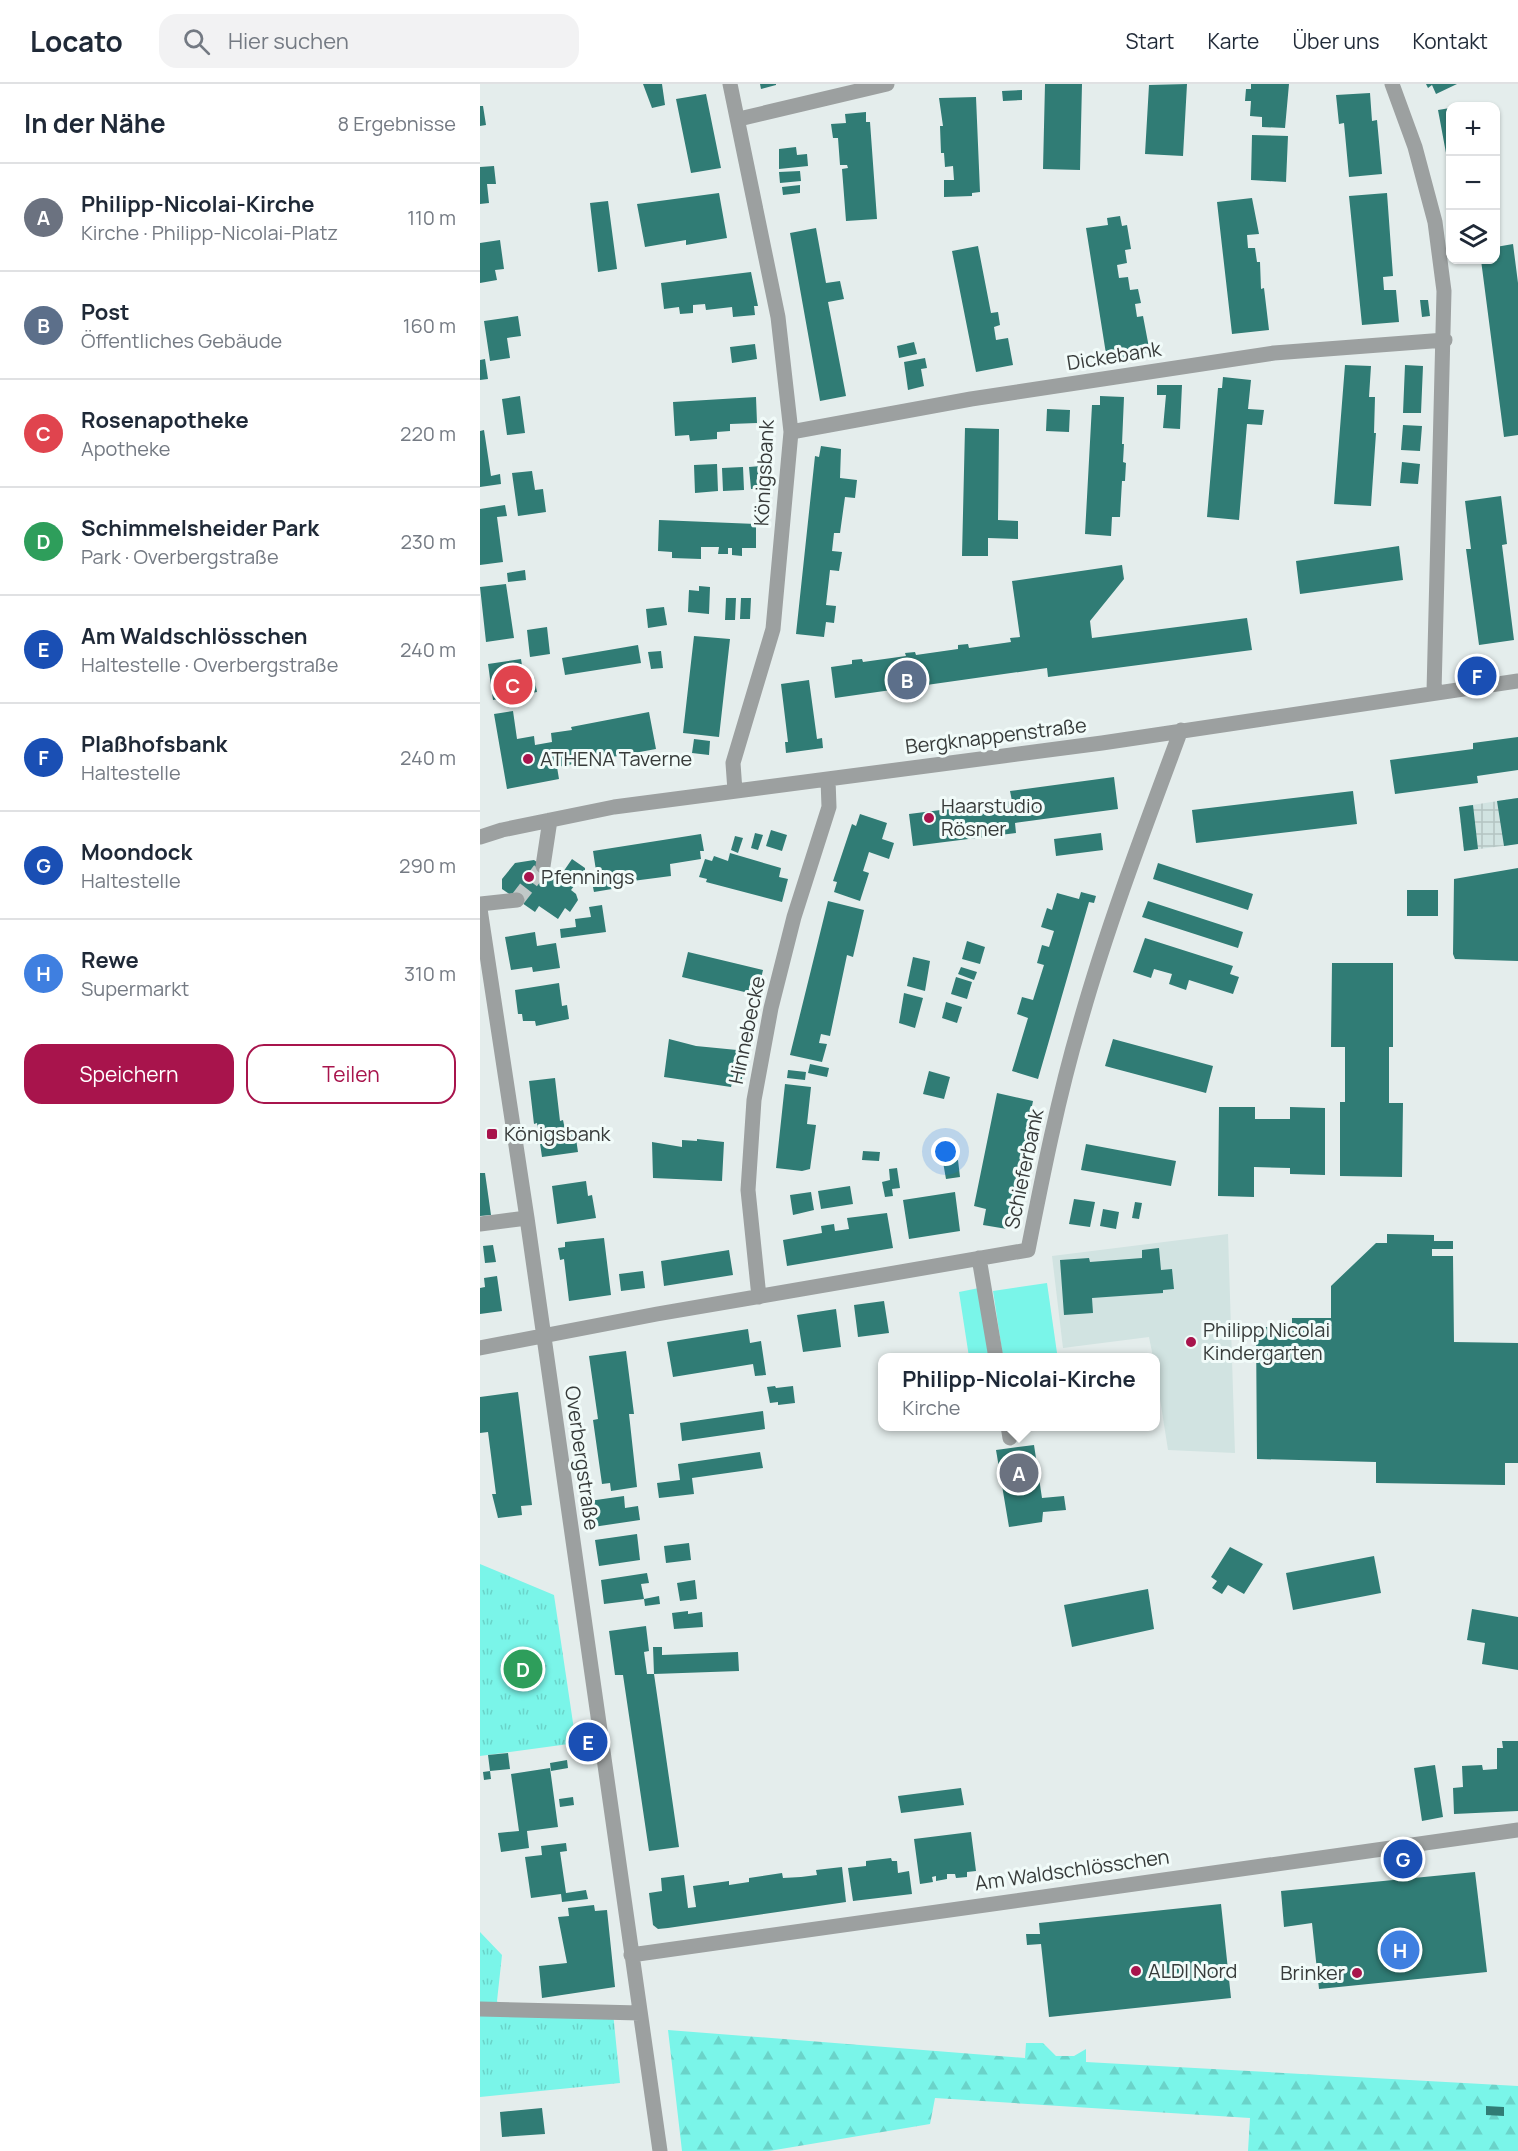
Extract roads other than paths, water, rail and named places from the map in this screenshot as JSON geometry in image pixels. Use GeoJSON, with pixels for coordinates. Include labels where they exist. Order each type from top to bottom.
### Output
{"type":"FeatureCollection","features":[{"type":"Feature","properties":{"kind":"street","name":"Königsbank"},"geometry":{"type":"LineString","coordinates":[[730,84],[778,316],[791,432],[773,629],[733,763],[735,791]]}},
{"type":"Feature","properties":{"kind":"street"},"geometry":{"type":"LineString","coordinates":[[739,119],[887,84]]}},
{"type":"Feature","properties":{"kind":"street"},"geometry":{"type":"LineString","coordinates":[[1392,84],[1415,147],[1435,222],[1444,291],[1445,340],[1434,692]]}},
{"type":"Feature","properties":{"kind":"street","name":"Dickebank"},"geometry":{"type":"LineString","coordinates":[[791,432],[963,400],[1274,353],[1445,340]]}},
{"type":"Feature","properties":{"kind":"street","name":"Bergknappenstraße"},"geometry":{"type":"LineString","coordinates":[[480,837],[502,830],[614,807],[1181,730],[1518,681]]}},
{"type":"Feature","properties":{"kind":"street","name":"Schieferbank"},"geometry":{"type":"LineString","coordinates":[[480,1348],[1028,1250],[1053,1128],[1080,1023],[1121,890],[1181,730]]}},
{"type":"Feature","properties":{"kind":"street","name":"Hinnebecke"},"geometry":{"type":"LineString","coordinates":[[759,1297],[748,1190],[754,1100],[771,1008],[794,917],[829,807],[828,779]]}},
{"type":"Feature","properties":{"kind":"street"},"geometry":{"type":"LineString","coordinates":[[543,866],[550,820]]}},
{"type":"Feature","properties":{"kind":"street"},"geometry":{"type":"LineString","coordinates":[[480,904],[517,900]]}},
{"type":"Feature","properties":{"kind":"street","name":"Overbergstraße"},"geometry":{"type":"LineString","coordinates":[[480,909],[527,1218],[542,1336],[660,2151]]}},
{"type":"Feature","properties":{"kind":"street"},"geometry":{"type":"LineString","coordinates":[[480,1224],[527,1218]]}},
{"type":"Feature","properties":{"kind":"street"},"geometry":{"type":"LineString","coordinates":[[979,1258],[995,1353]]}},
{"type":"Feature","properties":{"kind":"street","name":"Am Waldschlösschen"},"geometry":{"type":"LineString","coordinates":[[631,1955],[1518,1830]]}},
{"type":"Feature","properties":{"kind":"street"},"geometry":{"type":"LineString","coordinates":[[480,2009],[640,2013]]}},
{"type":"Feature","properties":{"kind":"tunnel"},"geometry":{"type":"LineString","coordinates":[[517,900],[543,866]]}},
{"type":"Feature","properties":{"kind":"place","name":"Plaßhofsbank"},"geometry":{"type":"Point","coordinates":[1477,676]}},
{"type":"Feature","properties":{"kind":"place","name":"Post"},"geometry":{"type":"Point","coordinates":[907,680]}},
{"type":"Feature","properties":{"kind":"place","name":"Rosenapotheke"},"geometry":{"type":"Point","coordinates":[513,685]}},
{"type":"Feature","properties":{"kind":"place","name":"ATHENA Taverne"},"geometry":{"type":"Point","coordinates":[528,759]}},
{"type":"Feature","properties":{"kind":"place","name":"Haarstudio Rösner"},"geometry":{"type":"Point","coordinates":[929,818]}},
{"type":"Feature","properties":{"kind":"place","name":"Pfennings"},"geometry":{"type":"Point","coordinates":[529,877]}},
{"type":"Feature","properties":{"kind":"place","name":"Königsbank"},"geometry":{"type":"Point","coordinates":[492,1134]}},
{"type":"Feature","properties":{"kind":"place","name":"Philipp Nicolai Kindergarten"},"geometry":{"type":"Point","coordinates":[1191,1342]}},
{"type":"Feature","properties":{"kind":"place","name":"Philipp-Nicolai-Kirche"},"geometry":{"type":"Point","coordinates":[1019,1473]}},
{"type":"Feature","properties":{"kind":"place","name":"Schimmelsheider Park"},"geometry":{"type":"Point","coordinates":[523,1669]}},
{"type":"Feature","properties":{"kind":"place","name":"Am Waldschlösschen"},"geometry":{"type":"Point","coordinates":[588,1742]}},
{"type":"Feature","properties":{"kind":"place","name":"Moondock"},"geometry":{"type":"Point","coordinates":[1403,1859]}},
{"type":"Feature","properties":{"kind":"place","name":"Rewe"},"geometry":{"type":"Point","coordinates":[1400,1950]}},
{"type":"Feature","properties":{"kind":"place","name":"ALDI Nord"},"geometry":{"type":"Point","coordinates":[1136,1971]}},
{"type":"Feature","properties":{"kind":"place","name":"Brinker"},"geometry":{"type":"Point","coordinates":[1357,1973]}}]}
